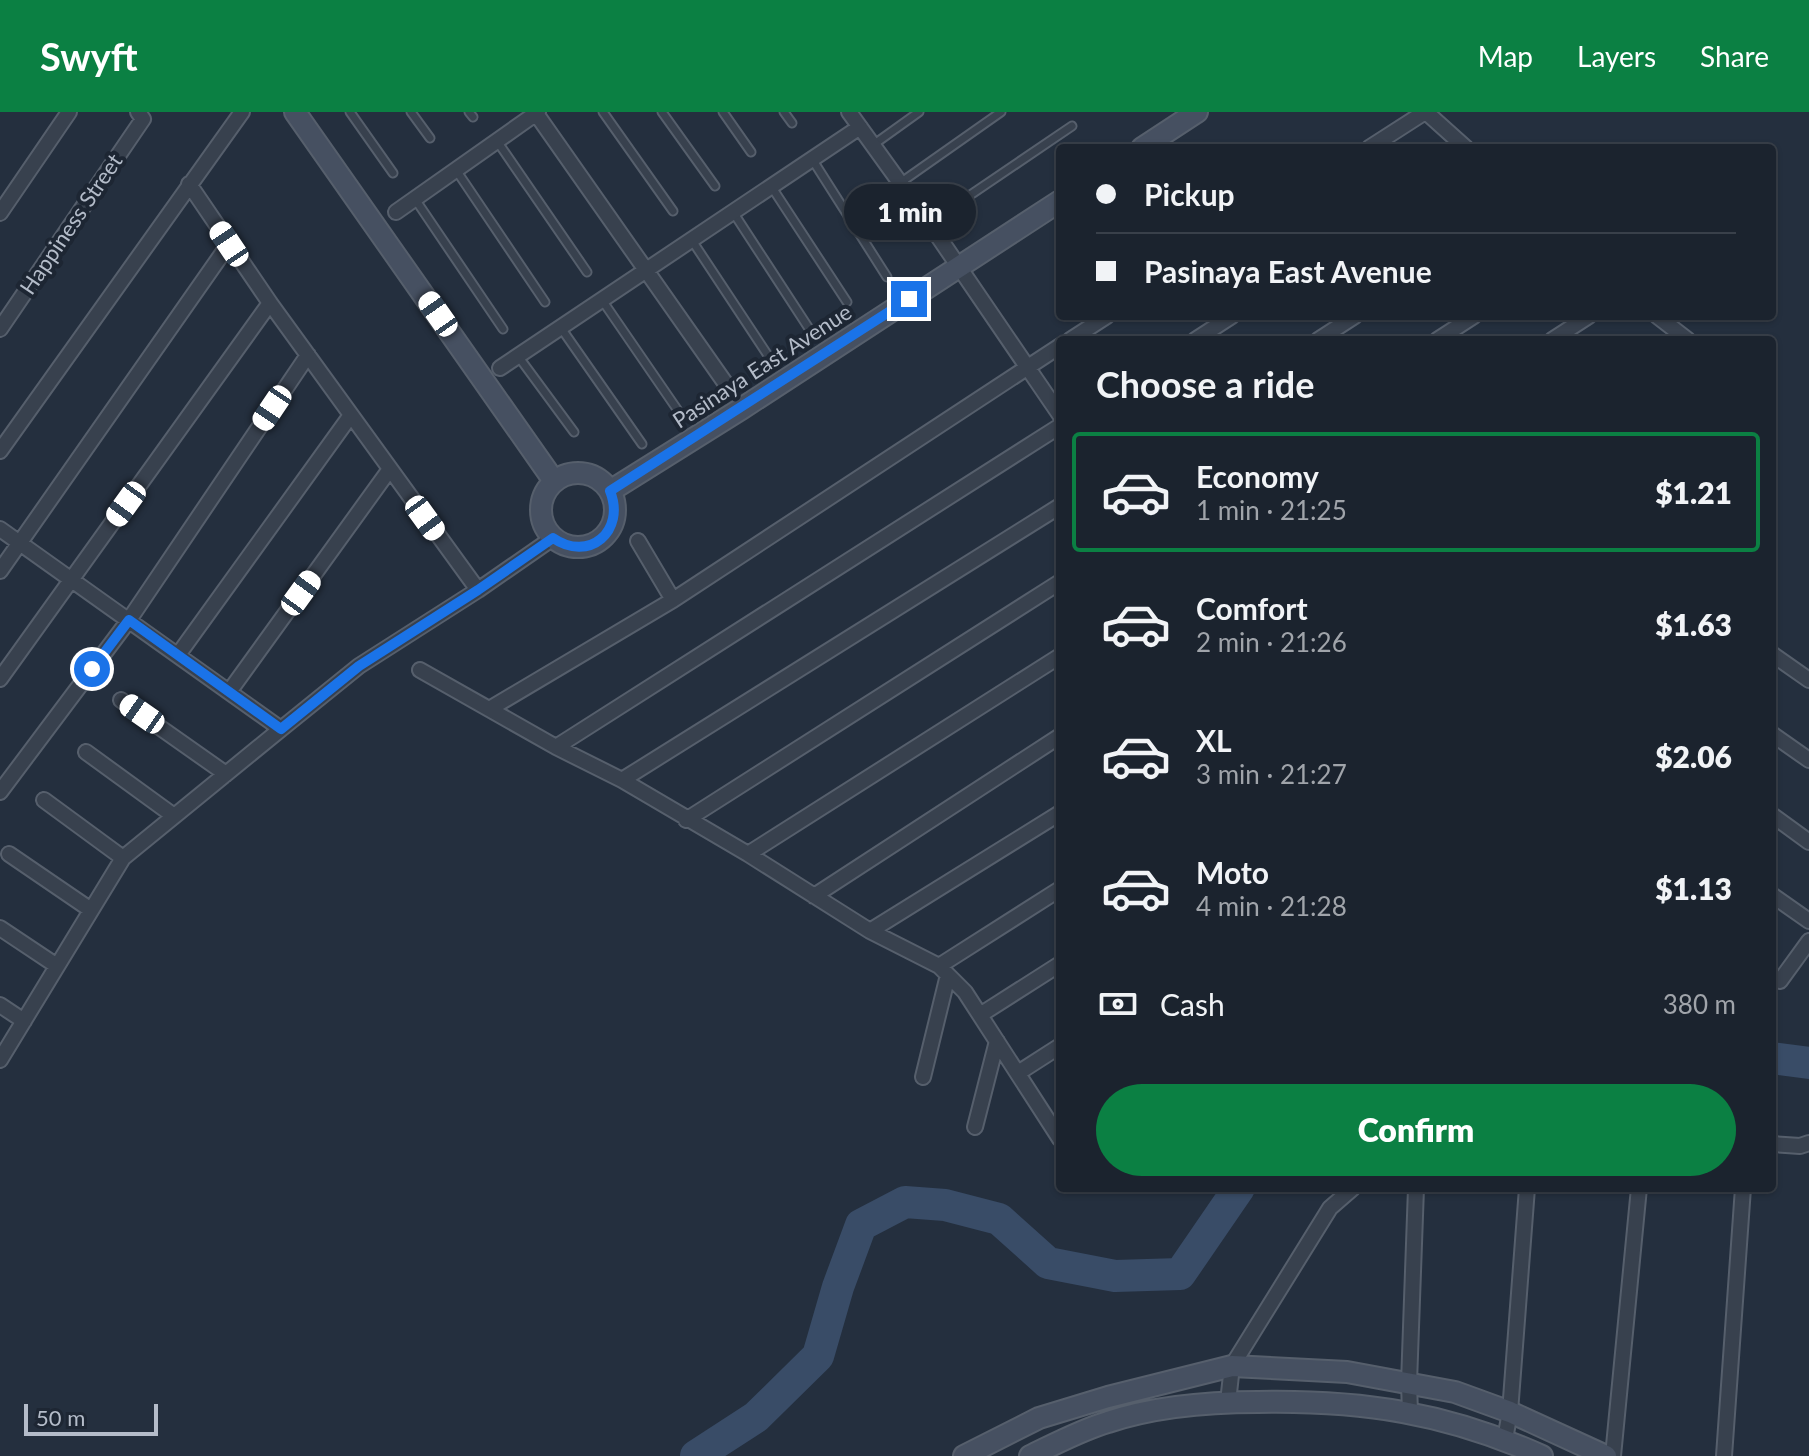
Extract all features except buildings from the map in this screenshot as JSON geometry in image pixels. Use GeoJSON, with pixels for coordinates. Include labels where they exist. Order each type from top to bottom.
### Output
{"type":"FeatureCollection","features":[{"type":"Feature","properties":{"kind":"street"},"geometry":{"type":"LineString","coordinates":[[0,213],[69,112]]}},
{"type":"Feature","properties":{"kind":"street"},"geometry":{"type":"LineString","coordinates":[[0,451],[242,112]]}},
{"type":"Feature","properties":{"kind":"street"},"geometry":{"type":"LineString","coordinates":[[295,112],[554,481]]}},
{"type":"Feature","properties":{"kind":"street"},"geometry":{"type":"LineString","coordinates":[[396,212],[537,112],[728,387]]}},
{"type":"Feature","properties":{"kind":"street"},"geometry":{"type":"LineString","coordinates":[[849,112],[1056,409]]}},
{"type":"Feature","properties":{"kind":"street"},"geometry":{"type":"LineString","coordinates":[[1148,144],[1197,112]]}},
{"type":"Feature","properties":{"kind":"street"},"geometry":{"type":"LineString","coordinates":[[1375,144],[1425,112],[1461,144]]}},
{"type":"Feature","properties":{"kind":"street","name":"Happiness Street"},"geometry":{"type":"LineString","coordinates":[[0,329],[140,116]]}},
{"type":"Feature","properties":{"kind":"street"},"geometry":{"type":"LineString","coordinates":[[500,368],[860,127]]}},
{"type":"Feature","properties":{"kind":"street"},"geometry":{"type":"LineString","coordinates":[[189,184],[270,303],[478,590]]}},
{"type":"Feature","properties":{"kind":"street","name":"Pasinaya East Avenue"},"geometry":{"type":"LineString","coordinates":[[610,491],[1056,204]]}},
{"type":"Feature","properties":{"kind":"street"},"geometry":{"type":"LineString","coordinates":[[0,571],[229,244]]}},
{"type":"Feature","properties":{"kind":"street"},"geometry":{"type":"LineString","coordinates":[[0,679],[270,303]]}},
{"type":"Feature","properties":{"kind":"street"},"geometry":{"type":"LineString","coordinates":[[1076,336],[1101,320]]}},
{"type":"Feature","properties":{"kind":"street"},"geometry":{"type":"LineString","coordinates":[[1201,336],[1226,320]]}},
{"type":"Feature","properties":{"kind":"street"},"geometry":{"type":"LineString","coordinates":[[1324,336],[1349,320]]}},
{"type":"Feature","properties":{"kind":"street"},"geometry":{"type":"LineString","coordinates":[[1443,336],[1468,320]]}},
{"type":"Feature","properties":{"kind":"street"},"geometry":{"type":"LineString","coordinates":[[1558,336],[1583,320]]}},
{"type":"Feature","properties":{"kind":"street"},"geometry":{"type":"LineString","coordinates":[[1662,320],[1680,336]]}},
{"type":"Feature","properties":{"kind":"street"},"geometry":{"type":"LineString","coordinates":[[491,708],[673,600],[1056,349]]}},
{"type":"Feature","properties":{"kind":"street"},"geometry":{"type":"LineString","coordinates":[[0,792],[129,620],[308,355]]}},
{"type":"Feature","properties":{"kind":"street"},"geometry":{"type":"LineString","coordinates":[[178,655],[351,415]]}},
{"type":"Feature","properties":{"kind":"street"},"geometry":{"type":"LineString","coordinates":[[556,747],[1056,429]]}},
{"type":"Feature","properties":{"kind":"street"},"geometry":{"type":"LineString","coordinates":[[229,692],[390,469]]}},
{"type":"Feature","properties":{"kind":"street"},"geometry":{"type":"LineString","coordinates":[[581,473],[598,478],[610,491],[614,515],[604,536],[596,542],[578,547],[560,543],[544,527],[540,513],[544,494],[563,475],[581,473]]}},
{"type":"Feature","properties":{"kind":"street"},"geometry":{"type":"LineString","coordinates":[[622,780],[1056,509]]}},
{"type":"Feature","properties":{"kind":"street"},"geometry":{"type":"LineString","coordinates":[[0,529],[281,729]]}},
{"type":"Feature","properties":{"kind":"street"},"geometry":{"type":"LineString","coordinates":[[0,1060],[123,858],[359,666],[553,538]]}},
{"type":"Feature","properties":{"kind":"street"},"geometry":{"type":"LineString","coordinates":[[638,541],[673,600]]}},
{"type":"Feature","properties":{"kind":"street"},"geometry":{"type":"LineString","coordinates":[[686,820],[1056,585]]}},
{"type":"Feature","properties":{"kind":"street"},"geometry":{"type":"LineString","coordinates":[[1776,657],[1809,680]]}},
{"type":"Feature","properties":{"kind":"street"},"geometry":{"type":"LineString","coordinates":[[748,854],[1056,659]]}},
{"type":"Feature","properties":{"kind":"street"},"geometry":{"type":"LineString","coordinates":[[420,670],[556,747],[622,780],[870,931],[943,970],[965,992],[1056,1133]]}},
{"type":"Feature","properties":{"kind":"street"},"geometry":{"type":"LineString","coordinates":[[121,700],[226,774]]}},
{"type":"Feature","properties":{"kind":"street"},"geometry":{"type":"LineString","coordinates":[[1776,737],[1809,760]]}},
{"type":"Feature","properties":{"kind":"street"},"geometry":{"type":"LineString","coordinates":[[814,896],[1056,739]]}},
{"type":"Feature","properties":{"kind":"street"},"geometry":{"type":"LineString","coordinates":[[86,752],[174,816]]}},
{"type":"Feature","properties":{"kind":"street"},"geometry":{"type":"LineString","coordinates":[[44,800],[123,858]]}},
{"type":"Feature","properties":{"kind":"street"},"geometry":{"type":"LineString","coordinates":[[870,931],[1056,815]]}},
{"type":"Feature","properties":{"kind":"street"},"geometry":{"type":"LineString","coordinates":[[1776,818],[1809,842]]}},
{"type":"Feature","properties":{"kind":"street"},"geometry":{"type":"LineString","coordinates":[[9,854],[91,910]]}},
{"type":"Feature","properties":{"kind":"street"},"geometry":{"type":"LineString","coordinates":[[923,1077],[943,970],[1056,892]]}},
{"type":"Feature","properties":{"kind":"street"},"geometry":{"type":"LineString","coordinates":[[1776,898],[1809,921]]}},
{"type":"Feature","properties":{"kind":"street"},"geometry":{"type":"LineString","coordinates":[[0,928],[57,966]]}},
{"type":"Feature","properties":{"kind":"street"},"geometry":{"type":"LineString","coordinates":[[1776,978],[1780,981],[1809,941]]}},
{"type":"Feature","properties":{"kind":"street"},"geometry":{"type":"LineString","coordinates":[[980,1015],[1056,967]]}},
{"type":"Feature","properties":{"kind":"street"},"geometry":{"type":"LineString","coordinates":[[0,1005],[24,1021]]}},
{"type":"Feature","properties":{"kind":"street"},"geometry":{"type":"LineString","coordinates":[[975,1127],[997,1041]]}},
{"type":"Feature","properties":{"kind":"street"},"geometry":{"type":"LineString","coordinates":[[1018,1073],[1056,1049]]}},
{"type":"Feature","properties":{"kind":"street"},"geometry":{"type":"LineString","coordinates":[[1776,1144],[1800,1146],[1809,1143]]}},
{"type":"Feature","properties":{"kind":"street"},"geometry":{"type":"LineString","coordinates":[[1228,1402],[1232,1366],[1330,1208],[1348,1192]]}},
{"type":"Feature","properties":{"kind":"street"},"geometry":{"type":"LineString","coordinates":[[1410,1413],[1416,1192]]}},
{"type":"Feature","properties":{"kind":"street"},"geometry":{"type":"LineString","coordinates":[[1505,1439],[1510,1412],[1527,1192]]}},
{"type":"Feature","properties":{"kind":"street"},"geometry":{"type":"LineString","coordinates":[[1613,1456],[1639,1192]]}},
{"type":"Feature","properties":{"kind":"street"},"geometry":{"type":"LineString","coordinates":[[1724,1456],[1743,1192]]}},
{"type":"Feature","properties":{"kind":"street"},"geometry":{"type":"LineString","coordinates":[[964,1456],[1039,1418],[1232,1366],[1347,1372],[1455,1392],[1510,1412],[1606,1456]]}},
{"type":"Feature","properties":{"kind":"street"},"geometry":{"type":"LineString","coordinates":[[1030,1456],[1108,1422],[1174,1407],[1228,1402],[1354,1403],[1464,1425],[1542,1456]]}},
{"type":"Feature","properties":{"kind":"lane"},"geometry":{"type":"LineString","coordinates":[[350,112],[393,173]]}},
{"type":"Feature","properties":{"kind":"lane"},"geometry":{"type":"LineString","coordinates":[[411,112],[430,138]]}},
{"type":"Feature","properties":{"kind":"lane"},"geometry":{"type":"LineString","coordinates":[[603,112],[673,211]]}},
{"type":"Feature","properties":{"kind":"lane"},"geometry":{"type":"LineString","coordinates":[[662,112],[715,186]]}},
{"type":"Feature","properties":{"kind":"lane"},"geometry":{"type":"LineString","coordinates":[[723,112],[751,152]]}},
{"type":"Feature","properties":{"kind":"lane"},"geometry":{"type":"LineString","coordinates":[[784,112],[792,123]]}},
{"type":"Feature","properties":{"kind":"lane"},"geometry":{"type":"LineString","coordinates":[[873,145],[919,112]]}},
{"type":"Feature","properties":{"kind":"lane"},"geometry":{"type":"LineString","coordinates":[[900,183],[1001,112]]}},
{"type":"Feature","properties":{"kind":"lane"},"geometry":{"type":"LineString","coordinates":[[929,223],[1072,126]]}},
{"type":"Feature","properties":{"kind":"lane"},"geometry":{"type":"LineString","coordinates":[[497,141],[587,272]]}},
{"type":"Feature","properties":{"kind":"lane"},"geometry":{"type":"LineString","coordinates":[[812,159],[887,277]]}},
{"type":"Feature","properties":{"kind":"lane"},"geometry":{"type":"LineString","coordinates":[[456,170],[545,302]]}},
{"type":"Feature","properties":{"kind":"lane"},"geometry":{"type":"LineString","coordinates":[[771,186],[847,302]]}},
{"type":"Feature","properties":{"kind":"lane"},"geometry":{"type":"LineString","coordinates":[[415,199],[503,329]]}},
{"type":"Feature","properties":{"kind":"lane"},"geometry":{"type":"LineString","coordinates":[[733,212],[808,327]]}},
{"type":"Feature","properties":{"kind":"lane"},"geometry":{"type":"LineString","coordinates":[[691,239],[767,354]]}},
{"type":"Feature","properties":{"kind":"lane"},"geometry":{"type":"LineString","coordinates":[[602,300],[681,415]]}},
{"type":"Feature","properties":{"kind":"lane"},"geometry":{"type":"LineString","coordinates":[[560,327],[642,444]]}},
{"type":"Feature","properties":{"kind":"lane"},"geometry":{"type":"LineString","coordinates":[[518,355],[574,432]]}},
{"type":"Feature","properties":{"kind":"waterway"},"geometry":{"type":"LineString","coordinates":[[1776,1059],[1809,1063]]}},
{"type":"Feature","properties":{"kind":"waterway"},"geometry":{"type":"LineString","coordinates":[[696,1456],[756,1417],[818,1356],[838,1287],[861,1225],[905,1202],[945,1205],[999,1219],[1048,1263],[1115,1276],[1180,1274],[1236,1192]]}},
{"type":"Feature","properties":{"kind":"route"},"geometry":{"type":"LineString","coordinates":[[92,669],[129,620],[281,729],[359,666],[553,538],[578,547],[596,542],[612,523],[614,507],[610,491],[909,299]]}}]}
